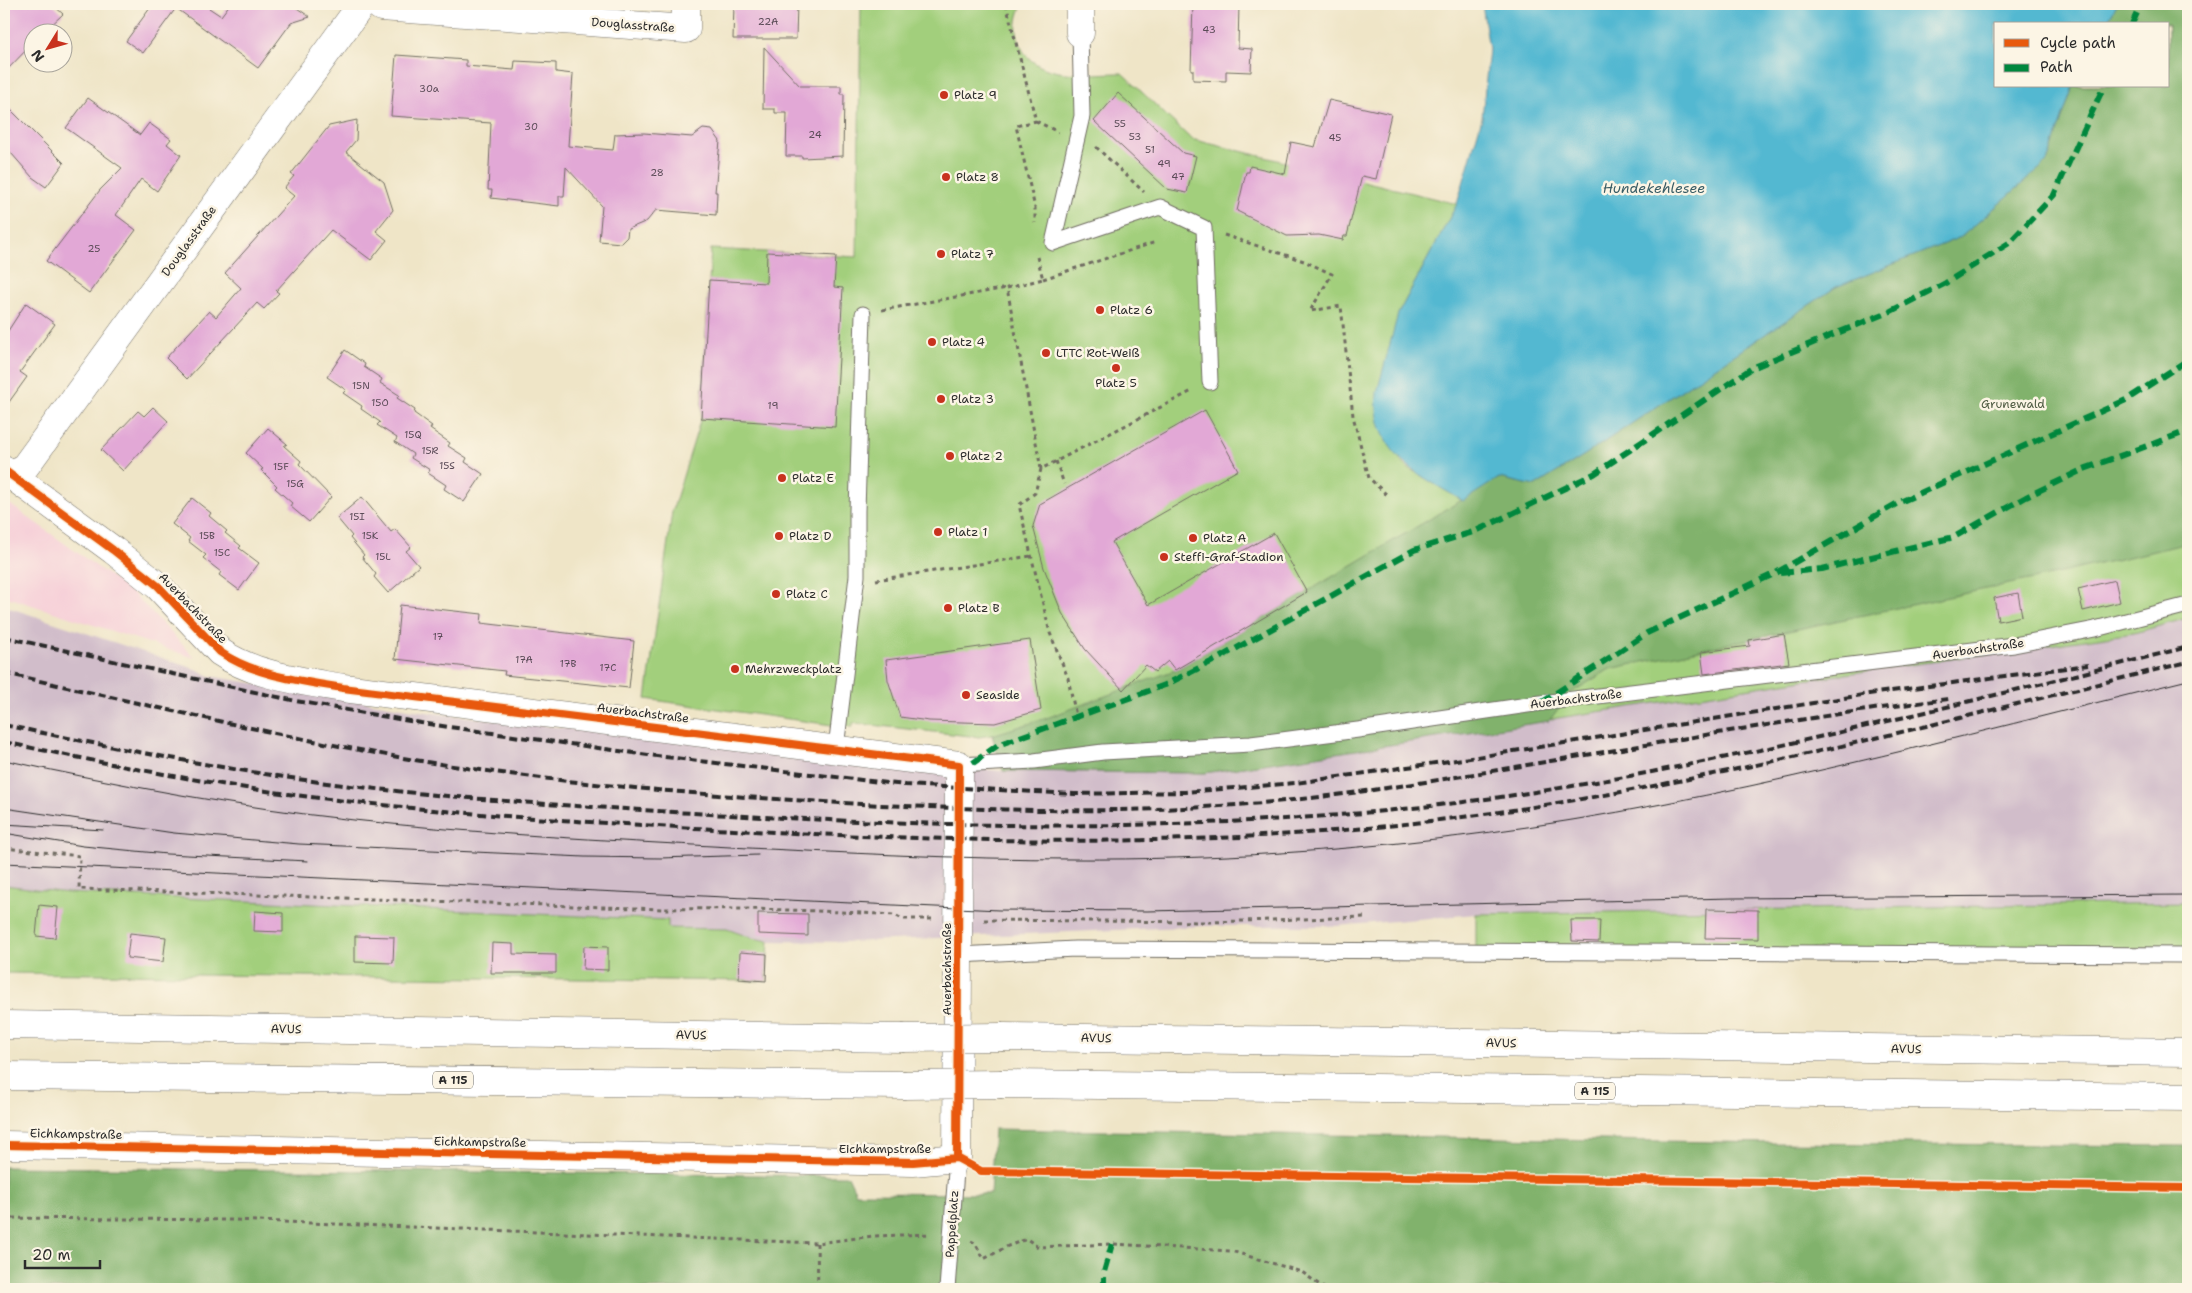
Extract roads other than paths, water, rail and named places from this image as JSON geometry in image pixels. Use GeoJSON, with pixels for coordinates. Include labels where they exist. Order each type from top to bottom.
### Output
{"type":"FeatureCollection","features":[{"type":"Feature","properties":{"kind":"main road","name":"Douglasstraße"},"geometry":{"type":"LineString","coordinates":[[10,475],[362,4]]}},
{"type":"Feature","properties":{"kind":"main road","name":"Douglasstraße"},"geometry":{"type":"LineString","coordinates":[[376,4],[381,7],[686,29],[686,4]]}},
{"type":"Feature","properties":{"kind":"main road"},"geometry":{"type":"LineString","coordinates":[[1080,4],[1080,33]]}},
{"type":"Feature","properties":{"kind":"main road","name":"Auerbachstraße"},"geometry":{"type":"LineString","coordinates":[[10,475],[113,550],[158,586],[220,652],[229,659],[263,672],[343,688],[836,748],[959,765],[957,1158]]}},
{"type":"Feature","properties":{"kind":"main road","name":"AVUS"},"geometry":{"type":"LineString","coordinates":[[4,1025],[902,1038],[1003,1037],[2188,1052]]}},
{"type":"Feature","properties":{"kind":"main road","name":"A 115"},"geometry":{"type":"LineString","coordinates":[[4,1076],[903,1085],[1002,1084],[2188,1097]]}},
{"type":"Feature","properties":{"kind":"main road","name":"Eichkampstraße"},"geometry":{"type":"LineString","coordinates":[[4,1144],[914,1162],[957,1158]]}},
{"type":"Feature","properties":{"kind":"lane"},"geometry":{"type":"LineString","coordinates":[[1080,33],[1082,116],[1053,243],[1160,208],[1204,228],[1210,382]]}},
{"type":"Feature","properties":{"kind":"lane"},"geometry":{"type":"LineString","coordinates":[[836,748],[856,583],[863,314]]}},
{"type":"Feature","properties":{"kind":"lane","name":"Auerbachstraße"},"geometry":{"type":"LineString","coordinates":[[959,765],[1034,761],[1103,752],[1251,744],[1541,703],[2014,645],[2095,629],[2188,605]]}},
{"type":"Feature","properties":{"kind":"lane"},"geometry":{"type":"LineString","coordinates":[[959,955],[1075,949],[2188,955]]}},
{"type":"Feature","properties":{"kind":"lane","name":"Pappelplatz"},"geometry":{"type":"LineString","coordinates":[[947,1289],[957,1158]]}},
{"type":"Feature","properties":{"kind":"water","name":"Hundekehlesee"},"geometry":{"type":"Polygon","coordinates":[[[1482,4],[2117,4],[2107,22],[1994,22],[1994,88],[2072,88],[2047,162],[1961,237],[1836,287],[1535,486],[1499,478],[1463,501],[1415,471],[1401,460],[1390,447],[1382,431],[1377,413],[1377,392],[1398,314],[1457,204],[1482,118],[1489,49],[1482,4]]]}},
{"type":"Feature","properties":{"kind":"tram line"},"geometry":{"type":"LineString","coordinates":[[4,760],[135,787],[222,802],[310,815],[448,829],[636,842],[902,855],[1031,859],[1177,858],[1382,845],[1573,820],[1662,804],[1838,766],[2188,680]]}},
{"type":"Feature","properties":{"kind":"tram line"},"geometry":{"type":"LineString","coordinates":[[4,808],[174,833],[299,844],[584,857],[660,858],[758,855]]}},
{"type":"Feature","properties":{"kind":"tram line"},"geometry":{"type":"LineString","coordinates":[[4,824],[103,830]]}},
{"type":"Feature","properties":{"kind":"tram line"},"geometry":{"type":"LineString","coordinates":[[4,833],[83,846],[167,854],[308,861]]}},
{"type":"Feature","properties":{"kind":"tram line"},"geometry":{"type":"LineString","coordinates":[[4,863],[999,910],[1147,911],[1733,898],[2188,895]]}},
{"type":"Feature","properties":{"kind":"railway"},"geometry":{"type":"LineString","coordinates":[[4,637],[296,701],[421,723],[648,755],[905,785],[1074,794],[1185,792],[1296,783],[1477,757],[1869,694],[2088,665]]}},
{"type":"Feature","properties":{"kind":"railway"},"geometry":{"type":"LineString","coordinates":[[4,725],[258,773],[395,791],[500,800],[763,817],[933,824],[1186,824],[1354,814],[1439,805],[1534,792],[1628,776],[1816,738],[2188,647]]}},
{"type":"Feature","properties":{"kind":"railway"},"geometry":{"type":"LineString","coordinates":[[4,742],[145,771],[252,789],[409,808],[531,818],[652,826],[940,839],[1107,841],[1190,839],[1356,829],[1439,820],[1534,807],[1628,791],[1816,752],[2188,662]]}},
{"type":"Feature","properties":{"kind":"railway"},"geometry":{"type":"LineString","coordinates":[[4,673],[307,740],[465,768],[634,788],[748,797],[861,804],[1048,810],[1189,808],[1312,798],[1426,782],[1692,737],[1949,699]]}},
{"type":"Feature","properties":{"kind":"place","name":"Platz 9"},"geometry":{"type":"Point","coordinates":[944,95]}},
{"type":"Feature","properties":{"kind":"place","name":"Platz 8"},"geometry":{"type":"Point","coordinates":[946,177]}},
{"type":"Feature","properties":{"kind":"place","name":"Platz 7"},"geometry":{"type":"Point","coordinates":[941,254]}},
{"type":"Feature","properties":{"kind":"place","name":"Platz 6"},"geometry":{"type":"Point","coordinates":[1100,310]}},
{"type":"Feature","properties":{"kind":"place","name":"Platz 4"},"geometry":{"type":"Point","coordinates":[932,342]}},
{"type":"Feature","properties":{"kind":"place","name":"LTTC Rot-Weiß"},"geometry":{"type":"Point","coordinates":[1046,353]}},
{"type":"Feature","properties":{"kind":"place","name":"Platz 5"},"geometry":{"type":"Point","coordinates":[1116,368]}},
{"type":"Feature","properties":{"kind":"place","name":"Platz 3"},"geometry":{"type":"Point","coordinates":[941,399]}},
{"type":"Feature","properties":{"kind":"place","name":"Platz 2"},"geometry":{"type":"Point","coordinates":[950,456]}},
{"type":"Feature","properties":{"kind":"place","name":"Platz E"},"geometry":{"type":"Point","coordinates":[782,478]}},
{"type":"Feature","properties":{"kind":"place","name":"Platz 1"},"geometry":{"type":"Point","coordinates":[938,532]}},
{"type":"Feature","properties":{"kind":"place","name":"Platz D"},"geometry":{"type":"Point","coordinates":[779,536]}},
{"type":"Feature","properties":{"kind":"place","name":"Platz A"},"geometry":{"type":"Point","coordinates":[1193,538]}},
{"type":"Feature","properties":{"kind":"place","name":"Steffi-Graf-Stadion"},"geometry":{"type":"Point","coordinates":[1164,557]}},
{"type":"Feature","properties":{"kind":"place","name":"Platz C"},"geometry":{"type":"Point","coordinates":[776,594]}},
{"type":"Feature","properties":{"kind":"place","name":"Platz B"},"geometry":{"type":"Point","coordinates":[948,608]}},
{"type":"Feature","properties":{"kind":"place","name":"Mehrzweckplatz"},"geometry":{"type":"Point","coordinates":[735,669]}},
{"type":"Feature","properties":{"kind":"place","name":"Seaside"},"geometry":{"type":"Point","coordinates":[966,695]}},
{"type":"Feature","properties":{"kind":"park label","name":"Grunewald"},"geometry":{"type":"Point","coordinates":[2013,404]}}]}
